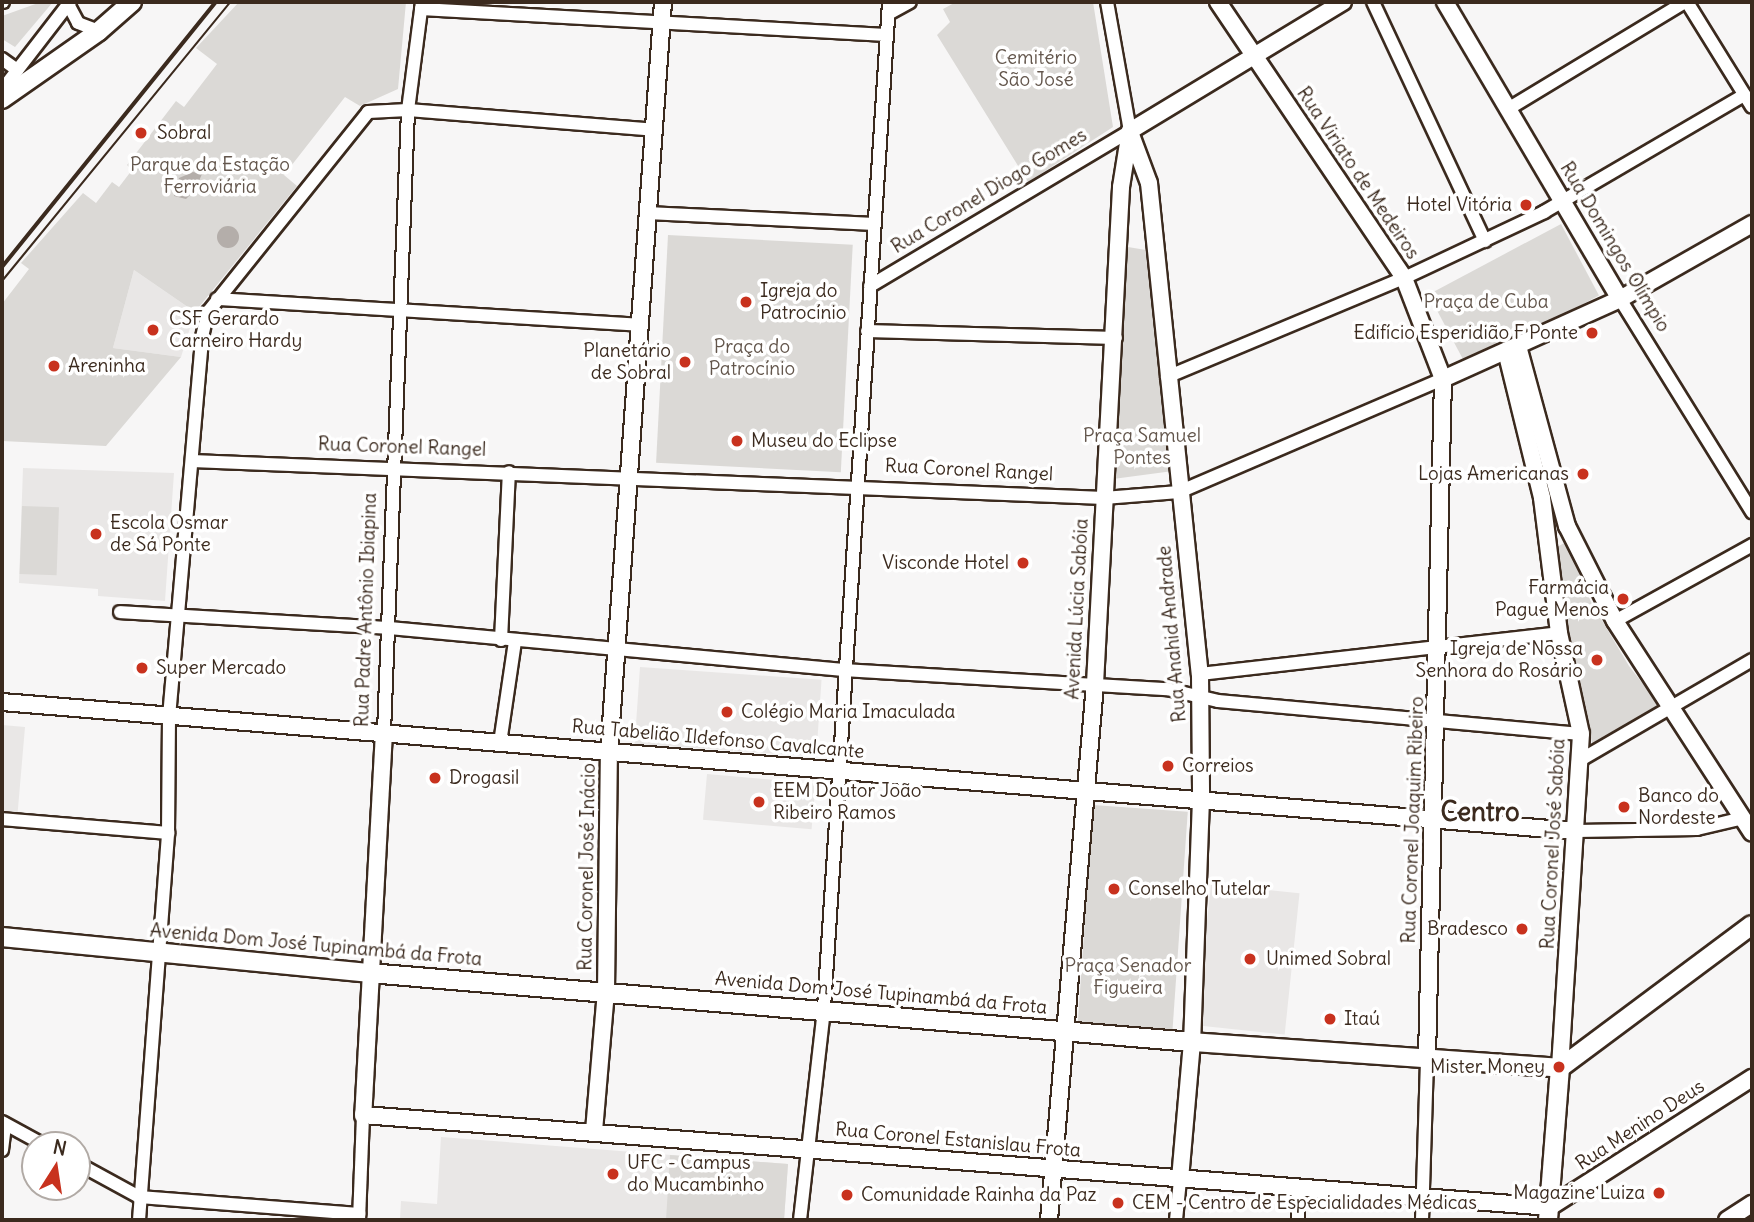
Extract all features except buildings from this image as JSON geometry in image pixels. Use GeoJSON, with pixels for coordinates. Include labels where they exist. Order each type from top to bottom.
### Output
{"type":"FeatureCollection","features":[{"type":"Feature","properties":{"kind":"main road"},"geometry":{"type":"LineString","coordinates":[[2,99],[99,32],[132,2]]}},
{"type":"Feature","properties":{"kind":"main road","name":"Rua Coronel José Inácio"},"geometry":{"type":"LineString","coordinates":[[594,1131],[606,991],[609,752],[663,2]]}},
{"type":"Feature","properties":{"kind":"main road","name":"Rua Viriato de Medeiros"},"geometry":{"type":"LineString","coordinates":[[1218,2],[1404,278],[1443,379]]}},
{"type":"Feature","properties":{"kind":"main road"},"geometry":{"type":"LineString","coordinates":[[1130,131],[1343,2]]}},
{"type":"Feature","properties":{"kind":"main road","name":"Rua Domingos Olímpio"},"geometry":{"type":"LineString","coordinates":[[1445,2],[1620,299]]}},
{"type":"Feature","properties":{"kind":"main road","name":"Rua Anahid Andrade"},"geometry":{"type":"LineString","coordinates":[[1130,131],[1149,183],[1167,377],[1200,674],[1201,799],[1192,1042],[1180,1180]]}},
{"type":"Feature","properties":{"kind":"main road","name":"Avenida Lúcia Sabóia"},"geometry":{"type":"LineString","coordinates":[[1049,1220],[1068,1031],[1084,791],[1095,684],[1104,498],[1116,338],[1121,187],[1130,131]]}},
{"type":"Feature","properties":{"kind":"main road"},"geometry":{"type":"LineString","coordinates":[[1121,187],[1135,180],[1149,183]]}},
{"type":"Feature","properties":{"kind":"main road","name":"Rua Coronel Rangel"},"geometry":{"type":"LineString","coordinates":[[1443,379],[1620,299],[1752,224]]}},
{"type":"Feature","properties":{"kind":"main road"},"geometry":{"type":"LineString","coordinates":[[1512,349],[1567,526],[1615,621],[1671,710],[1749,823]]}},
{"type":"Feature","properties":{"kind":"main road","name":"Rua Coronel José Sabóia"},"geometry":{"type":"LineString","coordinates":[[1512,349],[1542,498],[1559,633],[1581,734],[1582,760],[1549,1214]]}},
{"type":"Feature","properties":{"kind":"main road","name":"Rua Coronel Joaquim Ribeiro"},"geometry":{"type":"LineString","coordinates":[[1427,1059],[1443,379]]}},
{"type":"Feature","properties":{"kind":"main road","name":"Rua Tabelião Ildefonso Cavalcante"},"geometry":{"type":"LineString","coordinates":[[2,702],[1084,791],[1432,816],[1576,831]]}},
{"type":"Feature","properties":{"kind":"main road","name":"Rua Padre Antônio Ibiapina"},"geometry":{"type":"LineString","coordinates":[[363,1115],[384,732]]}},
{"type":"Feature","properties":{"kind":"main road"},"geometry":{"type":"LineString","coordinates":[[1560,1068],[1752,925]]}},
{"type":"Feature","properties":{"kind":"main road","name":"Avenida Dom José Tupinambá da Frota"},"geometry":{"type":"LineString","coordinates":[[2,937],[369,973],[824,1008],[1192,1042],[1560,1068]]}},
{"type":"Feature","properties":{"kind":"main road","name":"Rua Menino Deus"},"geometry":{"type":"LineString","coordinates":[[1549,1214],[1752,1078]]}},
{"type":"Feature","properties":{"kind":"main road","name":"Rua Coronel Estanislau Frota"},"geometry":{"type":"LineString","coordinates":[[363,1115],[806,1147],[1180,1180],[1421,1195],[1549,1214]]}},
{"type":"Feature","properties":{"kind":"main road"},"geometry":{"type":"LineString","coordinates":[[1727,1220],[1752,1204]]}},
{"type":"Feature","properties":{"kind":"street"},"geometry":{"type":"LineString","coordinates":[[800,1220],[806,1147],[824,1008],[855,486],[888,8],[910,2]]}},
{"type":"Feature","properties":{"kind":"street","name":"Avenida Lúcia Sabóia"},"geometry":{"type":"LineString","coordinates":[[1107,2],[1130,131]]}},
{"type":"Feature","properties":{"kind":"street"},"geometry":{"type":"LineString","coordinates":[[1373,2],[1485,241]]}},
{"type":"Feature","properties":{"kind":"street"},"geometry":{"type":"LineString","coordinates":[[1508,110],[1686,2],[1752,107]]}},
{"type":"Feature","properties":{"kind":"street"},"geometry":{"type":"LineString","coordinates":[[2,90],[69,3],[78,23],[99,32]]}},
{"type":"Feature","properties":{"kind":"street"},"geometry":{"type":"LineString","coordinates":[[421,5],[886,35]]}},
{"type":"Feature","properties":{"kind":"street","name":"Rua Padre Antônio Ibiapina"},"geometry":{"type":"LineString","coordinates":[[384,732],[390,628],[391,467],[408,110],[421,5]]}},
{"type":"Feature","properties":{"kind":"street"},"geometry":{"type":"LineString","coordinates":[[2,59],[17,70]]}},
{"type":"Feature","properties":{"kind":"street"},"geometry":{"type":"LineString","coordinates":[[1167,377],[1404,278],[1485,241],[1564,202],[1744,94]]}},
{"type":"Feature","properties":{"kind":"street"},"geometry":{"type":"LineString","coordinates":[[139,1220],[157,951],[168,833],[169,717],[202,337],[208,312],[360,119],[376,110],[408,110],[654,130]]}},
{"type":"Feature","properties":{"kind":"street","name":"Rua Coronel Diogo Gomes"},"geometry":{"type":"LineString","coordinates":[[870,286],[1130,131]]}},
{"type":"Feature","properties":{"kind":"street"},"geometry":{"type":"LineString","coordinates":[[648,213],[874,224]]}},
{"type":"Feature","properties":{"kind":"street"},"geometry":{"type":"LineString","coordinates":[[217,299],[641,325]]}},
{"type":"Feature","properties":{"kind":"street","name":"Rua Domingos Olímpio"},"geometry":{"type":"LineString","coordinates":[[1620,299],[1752,512]]}},
{"type":"Feature","properties":{"kind":"street"},"geometry":{"type":"LineString","coordinates":[[867,331],[1116,338]]}},
{"type":"Feature","properties":{"kind":"street","name":"Rua Coronel Rangel"},"geometry":{"type":"LineString","coordinates":[[192,461],[1104,498],[1179,492],[1443,379]]}},
{"type":"Feature","properties":{"kind":"street"},"geometry":{"type":"LineString","coordinates":[[501,640],[509,472]]}},
{"type":"Feature","properties":{"kind":"street"},"geometry":{"type":"LineString","coordinates":[[1615,621],[1752,545]]}},
{"type":"Feature","properties":{"kind":"street"},"geometry":{"type":"LineString","coordinates":[[120,612],[390,628],[844,670],[1095,684],[1581,734]]}},
{"type":"Feature","properties":{"kind":"street"},"geometry":{"type":"LineString","coordinates":[[1200,674],[1559,633]]}},
{"type":"Feature","properties":{"kind":"street"},"geometry":{"type":"LineString","coordinates":[[500,743],[515,640]]}},
{"type":"Feature","properties":{"kind":"street"},"geometry":{"type":"LineString","coordinates":[[1582,760],[1752,660]]}},
{"type":"Feature","properties":{"kind":"street"},"geometry":{"type":"LineString","coordinates":[[2,820],[168,833]]}},
{"type":"Feature","properties":{"kind":"street"},"geometry":{"type":"LineString","coordinates":[[1576,831],[1697,829],[1749,823]]}},
{"type":"Feature","properties":{"kind":"street","name":"Rua Coronel Joaquim Ribeiro"},"geometry":{"type":"LineString","coordinates":[[1422,1220],[1427,1059]]}},
{"type":"Feature","properties":{"kind":"street","name":"Rua Padre Antônio Ibiapina"},"geometry":{"type":"LineString","coordinates":[[359,1217],[363,1115]]}},
{"type":"Feature","properties":{"kind":"street"},"geometry":{"type":"LineString","coordinates":[[2,1150],[4,1123],[21,1132]]}},
{"type":"Feature","properties":{"kind":"street"},"geometry":{"type":"LineString","coordinates":[[91,1171],[139,1197],[359,1217]]}},
{"type":"Feature","properties":{"kind":"street","name":"Rua Anahid Andrade"},"geometry":{"type":"LineString","coordinates":[[1176,1220],[1180,1180]]}},
{"type":"Feature","properties":{"kind":"street"},"geometry":{"type":"LineString","coordinates":[[1298,1188],[1298,1220]]}},
{"type":"Feature","properties":{"kind":"shaded area"},"geometry":{"type":"Polygon","coordinates":[[[193,172],[202,174],[195,190],[186,199],[174,196],[179,178],[193,172]]]}},
{"type":"Feature","properties":{"kind":"shaded area"},"geometry":{"type":"Polygon","coordinates":[[[228,226],[236,229],[239,237],[236,245],[228,248],[220,245],[217,237],[220,229],[228,226]]]}},
{"type":"Feature","properties":{"kind":"shaded area","name":"CSF Gerardo Carneiro Hardy"},"geometry":{"type":"Polygon","coordinates":[[[134,270],[195,312],[181,357],[113,348],[134,270]]]}},
{"type":"Feature","properties":{"kind":"shaded area","name":"Escola Osmar de Sá Ponte"},"geometry":{"type":"Polygon","coordinates":[[[23,468],[174,473],[165,601],[98,596],[98,589],[19,583],[23,468]]]}},
{"type":"Feature","properties":{"kind":"shaded area","name":"Colégio Maria Imaculada"},"geometry":{"type":"Polygon","coordinates":[[[640,667],[822,680],[816,757],[635,744],[640,667]]]}},
{"type":"Feature","properties":{"kind":"shaded area"},"geometry":{"type":"Polygon","coordinates":[[[2,725],[25,727],[17,820],[2,818],[2,725]]]}},
{"type":"Feature","properties":{"kind":"shaded area","name":"EEM Doutor João Ribeiro Ramos"},"geometry":{"type":"Polygon","coordinates":[[[707,774],[816,783],[812,829],[703,820],[707,774]]]}},
{"type":"Feature","properties":{"kind":"shaded area","name":"Unimed Sobral"},"geometry":{"type":"Polygon","coordinates":[[[1211,884],[1300,893],[1285,1035],[1196,1025],[1211,884]]]}},
{"type":"Feature","properties":{"kind":"shaded area","name":"UFC - Campus do Mucambinho"},"geometry":{"type":"Polygon","coordinates":[[[441,1137],[788,1164],[784,1220],[400,1220],[401,1201],[437,1204],[441,1137]]]}},
{"type":"Feature","properties":{"kind":"green space"},"geometry":{"type":"Polygon","coordinates":[[[41,2],[53,2],[15,47],[2,39],[2,16],[41,2]]]}},
{"type":"Feature","properties":{"kind":"green space","name":"Parque da Estação Ferroviária"},"geometry":{"type":"Polygon","coordinates":[[[239,2],[406,2],[398,89],[360,106],[345,97],[284,175],[297,186],[195,312],[134,270],[113,348],[181,357],[106,446],[2,441],[2,304],[29,269],[21,263],[83,193],[96,203],[112,182],[119,187],[132,170],[127,165],[176,101],[184,107],[217,64],[196,48],[239,2]]]}},
{"type":"Feature","properties":{"kind":"green space","name":"Cemitério São José"},"geometry":{"type":"Polygon","coordinates":[[[956,2],[1093,2],[1113,127],[1028,182],[937,35],[950,22],[943,9],[956,2]]]}},
{"type":"Feature","properties":{"kind":"green space","name":"Praça de Cuba"},"geometry":{"type":"Polygon","coordinates":[[[1561,224],[1599,296],[1467,366],[1429,294],[1561,224]]]}},
{"type":"Feature","properties":{"kind":"green space","name":"Praça do Patrocínio"},"geometry":{"type":"Polygon","coordinates":[[[668,235],[853,245],[841,472],[656,463],[668,235]]]}},
{"type":"Feature","properties":{"kind":"green space","name":"Praça Samuel Pontes"},"geometry":{"type":"Polygon","coordinates":[[[1128,247],[1146,250],[1173,471],[1113,479],[1128,247]]]}},
{"type":"Feature","properties":{"kind":"green space"},"geometry":{"type":"Polygon","coordinates":[[[22,506],[59,507],[57,575],[20,574],[22,506]]]}},
{"type":"Feature","properties":{"kind":"green space"},"geometry":{"type":"Polygon","coordinates":[[[1566,542],[1591,602],[1629,666],[1668,716],[1595,757],[1556,570],[1557,547],[1566,542]]]}},
{"type":"Feature","properties":{"kind":"green space","name":"Praça Senador Figueira"},"geometry":{"type":"Polygon","coordinates":[[[1093,805],[1188,812],[1172,1031],[1078,1024],[1093,805]]]}},
{"type":"Feature","properties":{"kind":"green space"},"geometry":{"type":"Polygon","coordinates":[[[670,1155],[788,1164],[784,1220],[666,1220],[670,1155]]]}},
{"type":"Feature","properties":{"kind":"tram line"},"geometry":{"type":"LineString","coordinates":[[2,281],[230,2]]}},
{"type":"Feature","properties":{"kind":"railway"},"geometry":{"type":"LineString","coordinates":[[2,267],[216,2]]}},
{"type":"Feature","properties":{"kind":"place","name":"Sobral"},"geometry":{"type":"Point","coordinates":[141,133]}},
{"type":"Feature","properties":{"kind":"place","name":"Hotel Vitória"},"geometry":{"type":"Point","coordinates":[1526,205]}},
{"type":"Feature","properties":{"kind":"place","name":"Igreja do Patrocínio"},"geometry":{"type":"Point","coordinates":[746,302]}},
{"type":"Feature","properties":{"kind":"place","name":"CSF Gerardo Carneiro Hardy"},"geometry":{"type":"Point","coordinates":[153,330]}},
{"type":"Feature","properties":{"kind":"place","name":"Edifício Esperidião F Ponte"},"geometry":{"type":"Point","coordinates":[1592,333]}},
{"type":"Feature","properties":{"kind":"place","name":"Planetário de Sobral"},"geometry":{"type":"Point","coordinates":[685,362]}},
{"type":"Feature","properties":{"kind":"place","name":"Areninha"},"geometry":{"type":"Point","coordinates":[54,366]}},
{"type":"Feature","properties":{"kind":"place","name":"Museu do Eclipse"},"geometry":{"type":"Point","coordinates":[737,441]}},
{"type":"Feature","properties":{"kind":"place","name":"Lojas Americanas"},"geometry":{"type":"Point","coordinates":[1583,474]}},
{"type":"Feature","properties":{"kind":"place","name":"Escola Osmar de Sá Ponte"},"geometry":{"type":"Point","coordinates":[96,534]}},
{"type":"Feature","properties":{"kind":"place","name":"Visconde Hotel"},"geometry":{"type":"Point","coordinates":[1023,563]}},
{"type":"Feature","properties":{"kind":"place","name":"Farmácia Pague Menos"},"geometry":{"type":"Point","coordinates":[1623,599]}},
{"type":"Feature","properties":{"kind":"place","name":"Igreja de Nossa Senhora do Rosário"},"geometry":{"type":"Point","coordinates":[1597,660]}},
{"type":"Feature","properties":{"kind":"place","name":"Super Mercado"},"geometry":{"type":"Point","coordinates":[142,668]}},
{"type":"Feature","properties":{"kind":"place","name":"Colégio Maria Imaculada"},"geometry":{"type":"Point","coordinates":[727,712]}},
{"type":"Feature","properties":{"kind":"place","name":"Correios"},"geometry":{"type":"Point","coordinates":[1168,766]}},
{"type":"Feature","properties":{"kind":"place","name":"Drogasil"},"geometry":{"type":"Point","coordinates":[435,778]}},
{"type":"Feature","properties":{"kind":"place","name":"EEM Doutor João Ribeiro Ramos"},"geometry":{"type":"Point","coordinates":[759,802]}},
{"type":"Feature","properties":{"kind":"place","name":"Banco do Nordeste"},"geometry":{"type":"Point","coordinates":[1624,807]}},
{"type":"Feature","properties":{"kind":"place","name":"Conselho Tutelar"},"geometry":{"type":"Point","coordinates":[1114,889]}},
{"type":"Feature","properties":{"kind":"place","name":"Bradesco"},"geometry":{"type":"Point","coordinates":[1522,929]}},
{"type":"Feature","properties":{"kind":"place","name":"Unimed Sobral"},"geometry":{"type":"Point","coordinates":[1250,959]}},
{"type":"Feature","properties":{"kind":"place","name":"Itaú"},"geometry":{"type":"Point","coordinates":[1330,1019]}},
{"type":"Feature","properties":{"kind":"place","name":"Mister Money"},"geometry":{"type":"Point","coordinates":[1559,1067]}},
{"type":"Feature","properties":{"kind":"place","name":"UFC - Campus do Mucambinho"},"geometry":{"type":"Point","coordinates":[613,1174]}},
{"type":"Feature","properties":{"kind":"place","name":"Magazine Luiza"},"geometry":{"type":"Point","coordinates":[1659,1193]}},
{"type":"Feature","properties":{"kind":"place","name":"Comunidade Rainha da Paz"},"geometry":{"type":"Point","coordinates":[847,1195]}},
{"type":"Feature","properties":{"kind":"place","name":"CEM - Centro de Especialidades Médicas"},"geometry":{"type":"Point","coordinates":[1118,1203]}},
{"type":"Feature","properties":{"kind":"district","name":"Centro"},"geometry":{"type":"Point","coordinates":[1480,812]}}]}
